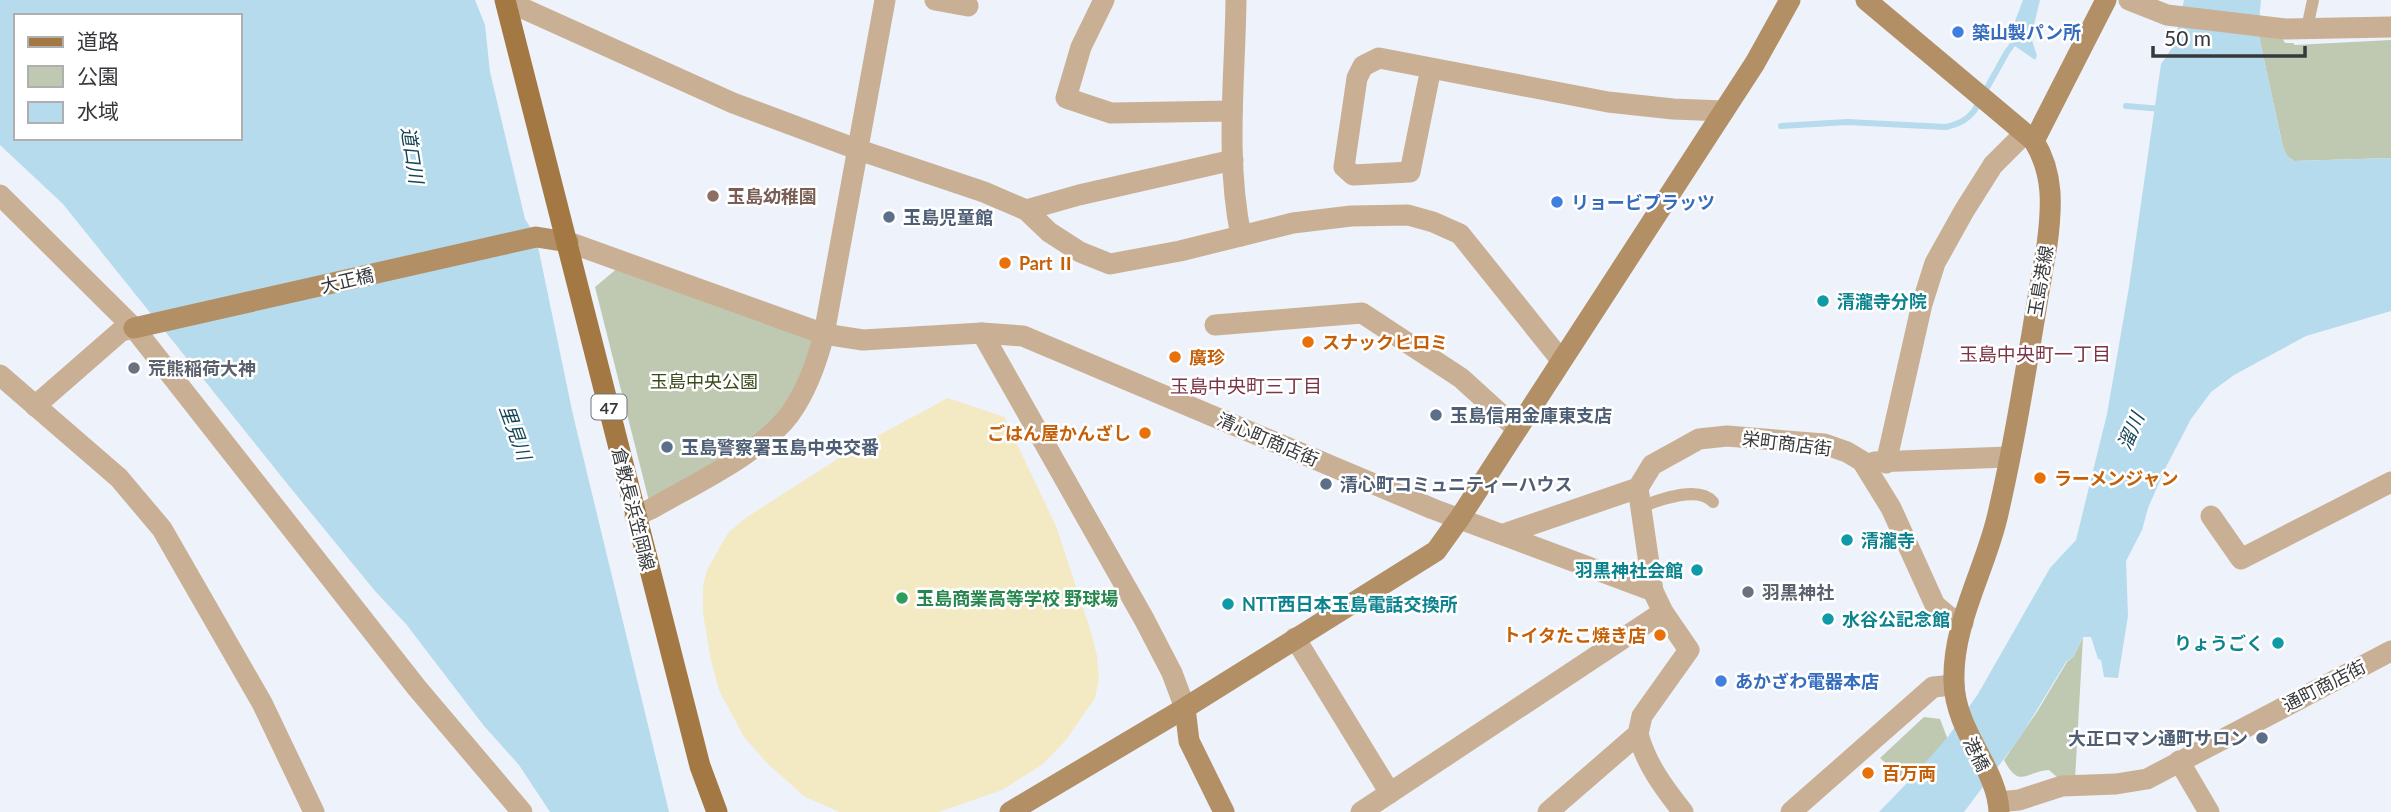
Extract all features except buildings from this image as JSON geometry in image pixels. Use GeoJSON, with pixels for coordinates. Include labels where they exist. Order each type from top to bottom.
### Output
{"type":"FeatureCollection","features":[{"type":"Feature","properties":{"kind":"main road","name":"倉敷長浜笠岡線"},"geometry":{"type":"LineString","coordinates":[[517,7],[568,242],[635,516],[700,766],[717,812]]}},
{"type":"Feature","properties":{"kind":"street"},"geometry":{"type":"LineString","coordinates":[[635,516],[652,509],[751,450],[789,415],[803,392],[817,363],[824,334],[886,0]]}},
{"type":"Feature","properties":{"kind":"street"},"geometry":{"type":"LineString","coordinates":[[934,0],[968,6]]}},
{"type":"Feature","properties":{"kind":"street"},"geometry":{"type":"LineString","coordinates":[[1104,0],[1081,47],[1066,98],[1111,113],[1232,111]]}},
{"type":"Feature","properties":{"kind":"street"},"geometry":{"type":"LineString","coordinates":[[1236,0],[1233,160],[1234,200],[1241,236]]}},
{"type":"Feature","properties":{"kind":"street"},"geometry":{"type":"LineString","coordinates":[[1010,812],[1185,708],[1436,551],[1755,64],[1790,0]]}},
{"type":"Feature","properties":{"kind":"street","name":"玉島港線"},"geometry":{"type":"LineString","coordinates":[[1866,0],[2029,137],[2042,156],[2050,180],[2051,213],[1996,519],[1957,645],[1954,685],[1959,717]]}},
{"type":"Feature","properties":{"kind":"street"},"geometry":{"type":"LineString","coordinates":[[1886,463],[1922,304],[1935,263],[1993,165],[2029,137],[2106,0]]}},
{"type":"Feature","properties":{"kind":"street"},"geometry":{"type":"LineString","coordinates":[[2129,0],[2167,15],[2285,29],[2391,27]]}},
{"type":"Feature","properties":{"kind":"street"},"geometry":{"type":"LineString","coordinates":[[517,7],[733,103],[859,150],[937,175],[1026,210],[1059,239],[1080,252],[1110,264],[1180,251],[1293,223],[1351,216],[1408,215],[1433,222],[1460,234],[1537,334],[1561,360]]}},
{"type":"Feature","properties":{"kind":"street"},"geometry":{"type":"LineString","coordinates":[[1431,68],[1410,172],[1353,175],[1344,167],[1357,78],[1363,66],[1379,58],[1608,102],[1724,111]]}},
{"type":"Feature","properties":{"kind":"street"},"geometry":{"type":"LineString","coordinates":[[1026,210],[1079,195],[1233,160]]}},
{"type":"Feature","properties":{"kind":"street"},"geometry":{"type":"LineString","coordinates":[[0,195],[134,328],[417,688],[522,812]]}},
{"type":"Feature","properties":{"kind":"street","name":"大正橋"},"geometry":{"type":"LineString","coordinates":[[134,328],[536,237],[568,242]]}},
{"type":"Feature","properties":{"kind":"street","name":"清心町商店街"},"geometry":{"type":"LineString","coordinates":[[568,242],[824,334],[863,340],[982,333],[1023,336],[1433,509],[1653,592]]}},
{"type":"Feature","properties":{"kind":"street"},"geometry":{"type":"LineString","coordinates":[[1215,326],[1362,313],[1461,378],[1516,428]]}},
{"type":"Feature","properties":{"kind":"street"},"geometry":{"type":"LineString","coordinates":[[35,407],[121,331],[134,328]]}},
{"type":"Feature","properties":{"kind":"street"},"geometry":{"type":"LineString","coordinates":[[982,333],[1172,673],[1185,708],[1189,741],[1224,812]]}},
{"type":"Feature","properties":{"kind":"street"},"geometry":{"type":"LineString","coordinates":[[0,375],[119,478],[162,529],[262,703],[314,812]]}},
{"type":"Feature","properties":{"kind":"street","name":"栄町商店街"},"geometry":{"type":"LineString","coordinates":[[1640,498],[1652,465],[1699,439],[1727,436],[1824,444],[1862,461]]}},
{"type":"Feature","properties":{"kind":"street"},"geometry":{"type":"LineString","coordinates":[[1862,461],[1886,463],[2008,457]]}},
{"type":"Feature","properties":{"kind":"street"},"geometry":{"type":"LineString","coordinates":[[1862,461],[1891,508],[1935,605],[1948,616],[1963,623]]}},
{"type":"Feature","properties":{"kind":"street"},"geometry":{"type":"LineString","coordinates":[[2211,516],[2241,559],[2391,482]]}},
{"type":"Feature","properties":{"kind":"street"},"geometry":{"type":"LineString","coordinates":[[1504,534],[1640,498],[1653,592],[1689,650],[1642,716],[1638,734],[1642,748],[1659,780],[1683,812]]}},
{"type":"Feature","properties":{"kind":"street"},"geometry":{"type":"LineString","coordinates":[[1368,810],[1663,612]]}},
{"type":"Feature","properties":{"kind":"street"},"geometry":{"type":"LineString","coordinates":[[1295,638],[1391,793]]}},
{"type":"Feature","properties":{"kind":"street","name":"通町商店街"},"geometry":{"type":"LineString","coordinates":[[1997,801],[2019,800],[2063,786],[2116,784],[2147,779],[2391,651]]}},
{"type":"Feature","properties":{"kind":"street"},"geometry":{"type":"LineString","coordinates":[[1798,806],[1933,687],[1954,685]]}},
{"type":"Feature","properties":{"kind":"street","name":"港橋"},"geometry":{"type":"LineString","coordinates":[[1959,717],[1997,801]]}},
{"type":"Feature","properties":{"kind":"street"},"geometry":{"type":"LineString","coordinates":[[1548,812],[1638,734]]}},
{"type":"Feature","properties":{"kind":"street"},"geometry":{"type":"LineString","coordinates":[[2179,761],[2209,812]]}},
{"type":"Feature","properties":{"kind":"lane"},"geometry":{"type":"LineString","coordinates":[[2307,28],[2313,0]]}},
{"type":"Feature","properties":{"kind":"lane"},"geometry":{"type":"LineString","coordinates":[[1640,498],[1656,501],[1687,495],[1704,495],[1713,502]]}},
{"type":"Feature","properties":{"kind":"green space"},"geometry":{"type":"Polygon","coordinates":[[[2258,32],[2280,34],[2285,43],[2295,45],[2391,40],[2391,158],[2294,161],[2287,156],[2258,32]]]}},
{"type":"Feature","properties":{"kind":"green space","name":"玉島中央公園"},"geometry":{"type":"Polygon","coordinates":[[[625,262],[824,334],[789,415],[651,509],[595,287],[625,262]]]}},
{"type":"Feature","properties":{"kind":"green space"},"geometry":{"type":"Polygon","coordinates":[[[2083,637],[2075,779],[2057,777],[2049,770],[2019,777],[2004,760],[2067,662],[2074,656],[2083,637]]]}},
{"type":"Feature","properties":{"kind":"green space"},"geometry":{"type":"Polygon","coordinates":[[[1924,717],[1940,719],[1948,740],[1908,783],[1880,758],[1924,717]]]}},
{"type":"Feature","properties":{"kind":"sand","name":"玉島商業高等学校 野球場"},"geometry":{"type":"Polygon","coordinates":[[[948,398],[1004,417],[1056,526],[1091,632],[1099,678],[1095,698],[1066,740],[1043,764],[1002,790],[939,812],[840,812],[805,797],[767,763],[744,737],[719,690],[711,660],[703,613],[703,586],[707,570],[728,533],[744,519],[853,449],[948,398]]]}},
{"type":"Feature","properties":{"kind":"water"},"geometry":{"type":"Polygon","coordinates":[[[0,0],[475,0],[485,25],[490,72],[525,219],[536,237],[573,415],[669,812],[550,812],[519,765],[484,726],[406,624],[375,591],[289,486],[63,204],[0,145],[0,0]]]}},
{"type":"Feature","properties":{"kind":"water"},"geometry":{"type":"Polygon","coordinates":[[[2023,0],[2040,0],[2031,37],[2037,56],[2035,60],[2012,44],[2009,37],[2023,0]]]}},
{"type":"Feature","properties":{"kind":"water","name":"溜川"},"geometry":{"type":"Polygon","coordinates":[[[2184,0],[2261,0],[2258,32],[2287,156],[2294,161],[2391,158],[2391,311],[2306,336],[2234,375],[2211,392],[2191,419],[2167,465],[2148,508],[2142,530],[2126,561],[2128,616],[2118,678],[2104,677],[2101,660],[2098,659],[2091,637],[2083,637],[2074,656],[2066,662],[2021,736],[1964,812],[1879,812],[1947,738],[1978,694],[2050,568],[2076,540],[2107,414],[2129,287],[2161,64],[2174,45],[2184,0]]]}},
{"type":"Feature","properties":{"kind":"waterway"},"geometry":{"type":"LineString","coordinates":[[1781,126],[1847,122],[1946,127],[1954,125],[1965,120],[1974,111],[2016,40]]}},
{"type":"Feature","properties":{"kind":"waterway"},"geometry":{"type":"LineString","coordinates":[[2126,106],[2162,109]]}},
{"type":"Feature","properties":{"kind":"place","name":"築山製パン所"},"geometry":{"type":"Point","coordinates":[1958,32]}},
{"type":"Feature","properties":{"kind":"place","name":"玉島幼稚園"},"geometry":{"type":"Point","coordinates":[713,196]}},
{"type":"Feature","properties":{"kind":"place","name":"リョービプラッツ"},"geometry":{"type":"Point","coordinates":[1557,202]}},
{"type":"Feature","properties":{"kind":"place","name":"玉島児童館"},"geometry":{"type":"Point","coordinates":[889,217]}},
{"type":"Feature","properties":{"kind":"place","name":"Part Ⅱ"},"geometry":{"type":"Point","coordinates":[1005,263]}},
{"type":"Feature","properties":{"kind":"place","name":"清瀧寺分院"},"geometry":{"type":"Point","coordinates":[1823,301]}},
{"type":"Feature","properties":{"kind":"place","name":"スナックヒロミ"},"geometry":{"type":"Point","coordinates":[1308,342]}},
{"type":"Feature","properties":{"kind":"place","name":"廣珍"},"geometry":{"type":"Point","coordinates":[1175,357]}},
{"type":"Feature","properties":{"kind":"place","name":"荒熊稲荷大神"},"geometry":{"type":"Point","coordinates":[134,368]}},
{"type":"Feature","properties":{"kind":"place","name":"玉島信用金庫東支店"},"geometry":{"type":"Point","coordinates":[1436,415]}},
{"type":"Feature","properties":{"kind":"place","name":"ごはん屋かんざし"},"geometry":{"type":"Point","coordinates":[1145,433]}},
{"type":"Feature","properties":{"kind":"place","name":"玉島警察署玉島中央交番"},"geometry":{"type":"Point","coordinates":[667,447]}},
{"type":"Feature","properties":{"kind":"place","name":"ラーメンジャン"},"geometry":{"type":"Point","coordinates":[2040,478]}},
{"type":"Feature","properties":{"kind":"place","name":"清心町コミュニティーハウス"},"geometry":{"type":"Point","coordinates":[1326,484]}},
{"type":"Feature","properties":{"kind":"place","name":"清瀧寺"},"geometry":{"type":"Point","coordinates":[1847,540]}},
{"type":"Feature","properties":{"kind":"place","name":"羽黒神社会館"},"geometry":{"type":"Point","coordinates":[1697,570]}},
{"type":"Feature","properties":{"kind":"place","name":"羽黒神社"},"geometry":{"type":"Point","coordinates":[1748,592]}},
{"type":"Feature","properties":{"kind":"place","name":"玉島商業高等学校 野球場"},"geometry":{"type":"Point","coordinates":[902,598]}},
{"type":"Feature","properties":{"kind":"place","name":"NTT西日本玉島電話交換所"},"geometry":{"type":"Point","coordinates":[1228,604]}},
{"type":"Feature","properties":{"kind":"place","name":"水谷公記念館"},"geometry":{"type":"Point","coordinates":[1828,619]}},
{"type":"Feature","properties":{"kind":"place","name":"トイタたこ焼き店"},"geometry":{"type":"Point","coordinates":[1660,635]}},
{"type":"Feature","properties":{"kind":"place","name":"りょうごく"},"geometry":{"type":"Point","coordinates":[2278,643]}},
{"type":"Feature","properties":{"kind":"place","name":"あかざわ電器本店"},"geometry":{"type":"Point","coordinates":[1721,681]}},
{"type":"Feature","properties":{"kind":"place","name":"大正ロマン通町サロン"},"geometry":{"type":"Point","coordinates":[2262,738]}},
{"type":"Feature","properties":{"kind":"place","name":"百万両"},"geometry":{"type":"Point","coordinates":[1868,773]}},
{"type":"Feature","properties":{"kind":"district","name":"玉島中央町一丁目"},"geometry":{"type":"Point","coordinates":[2035,353]}},
{"type":"Feature","properties":{"kind":"district","name":"玉島中央町三丁目"},"geometry":{"type":"Point","coordinates":[1246,385]}},
{"type":"Feature","properties":{"kind":"water label","name":"道口川"},"geometry":{"type":"Point","coordinates":[413,155]}},
{"type":"Feature","properties":{"kind":"water label","name":"里見川"},"geometry":{"type":"Point","coordinates":[516,432]}}]}
